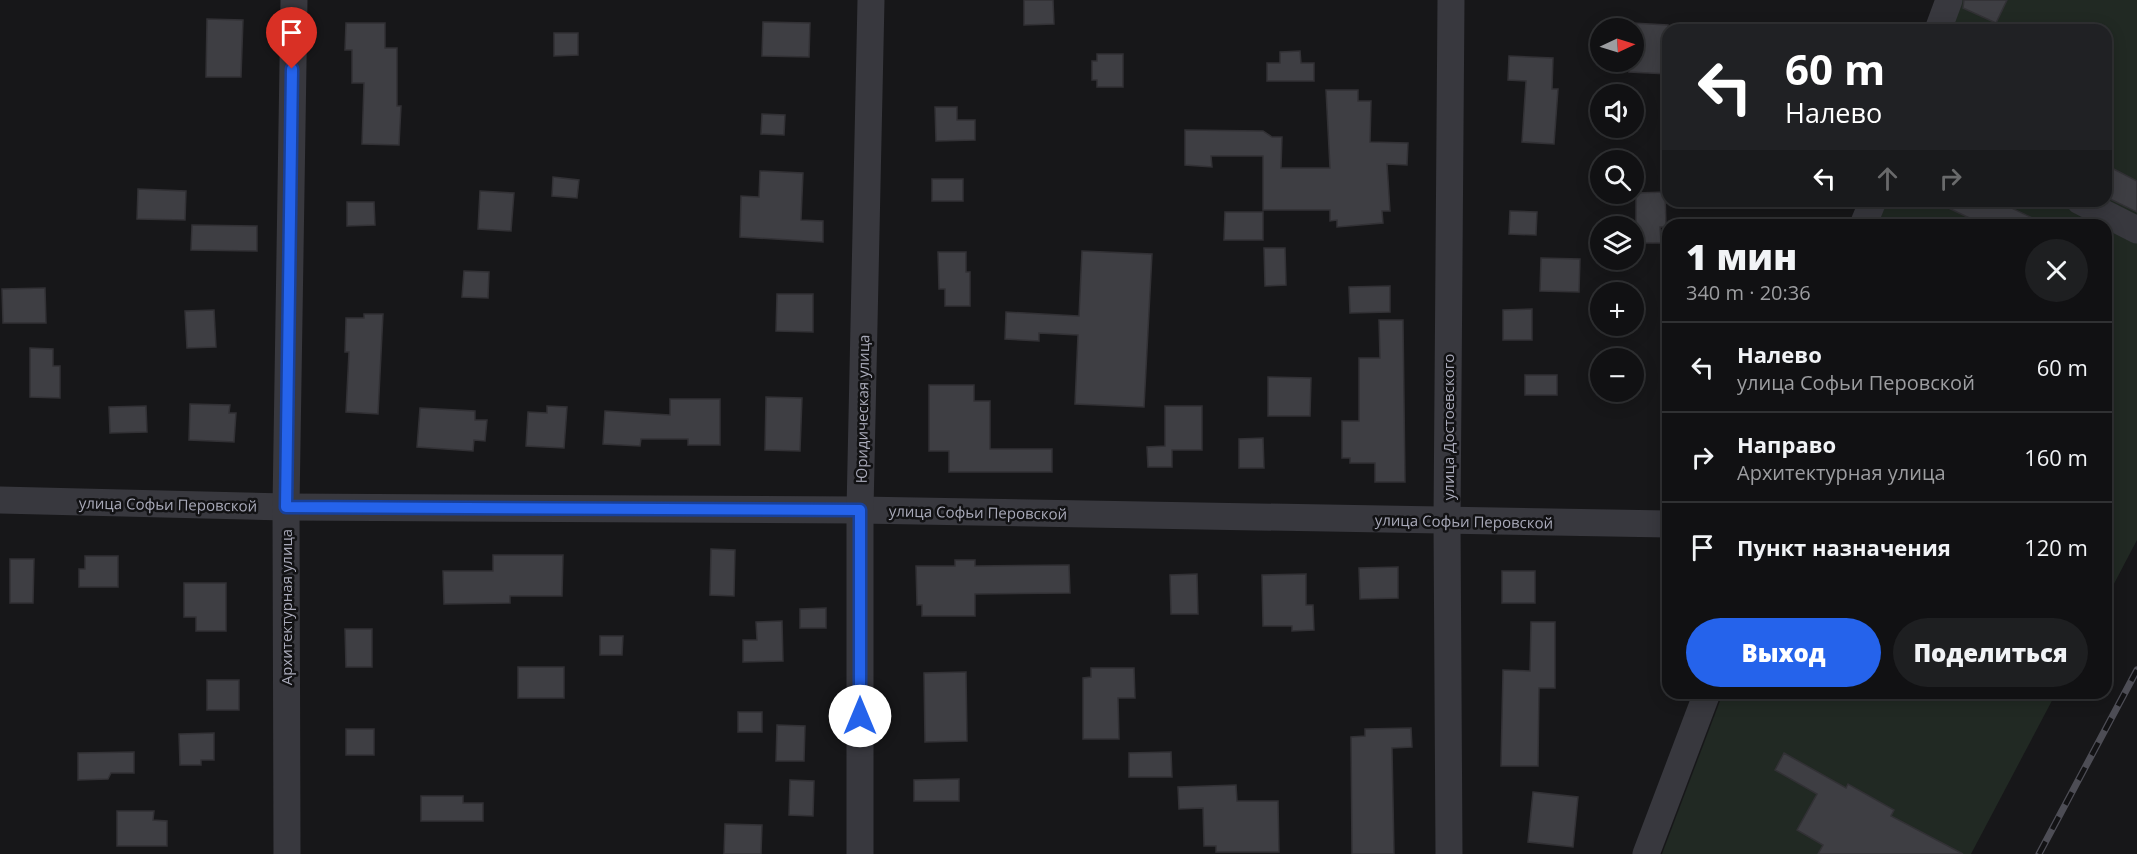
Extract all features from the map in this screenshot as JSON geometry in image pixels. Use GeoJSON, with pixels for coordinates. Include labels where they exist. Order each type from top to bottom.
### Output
{"type":"FeatureCollection","features":[{"type":"Feature","properties":{"kind":"street","name":"Архитектурная улица"},"geometry":{"type":"LineString","coordinates":[[287,854],[286,507],[294,0]]}},
{"type":"Feature","properties":{"kind":"street","name":"Юридическая улица"},"geometry":{"type":"LineString","coordinates":[[860,854],[860,510],[871,0]]}},
{"type":"Feature","properties":{"kind":"street","name":"улица Достоевского"},"geometry":{"type":"LineString","coordinates":[[1449,854],[1447,520],[1451,0]]}},
{"type":"Feature","properties":{"kind":"street"},"geometry":{"type":"LineString","coordinates":[[1940,24],[1949,0]]}},
{"type":"Feature","properties":{"kind":"street"},"geometry":{"type":"LineString","coordinates":[[2092,207],[2137,230]]}},
{"type":"Feature","properties":{"kind":"street","name":"улица Софьи Перовской"},"geometry":{"type":"LineString","coordinates":[[0,500],[286,507],[860,510],[1662,524]]}},
{"type":"Feature","properties":{"kind":"street"},"geometry":{"type":"LineString","coordinates":[[1646,854],[1705,699]]}},
{"type":"Feature","properties":{"kind":"shaded area"},"geometry":{"type":"Polygon","coordinates":[[[1961,0],[2137,0],[2137,540],[2112,588],[2112,219],[1880,219],[1884,207],[2112,207],[2112,24],[1951,24],[1961,0]]]}},
{"type":"Feature","properties":{"kind":"shaded area"},"geometry":{"type":"Polygon","coordinates":[[[1721,699],[2053,699],[1971,854],[1662,854],[1721,699]]]}},
{"type":"Feature","properties":{"kind":"building"},"geometry":{"type":"Polygon","coordinates":[[[1024,0],[1053,0],[1054,24],[1024,25],[1024,0]]]}},
{"type":"Feature","properties":{"kind":"building"},"geometry":{"type":"Polygon","coordinates":[[[1964,0],[2007,0],[1996,23],[1963,8],[1964,0]]]}},
{"type":"Feature","properties":{"kind":"building"},"geometry":{"type":"Polygon","coordinates":[[[207,19],[243,20],[241,77],[206,77],[207,19]]]}},
{"type":"Feature","properties":{"kind":"building"},"geometry":{"type":"Polygon","coordinates":[[[763,22],[810,23],[809,57],[762,56],[763,22]]]}},
{"type":"Feature","properties":{"kind":"building"},"geometry":{"type":"Polygon","coordinates":[[[346,23],[385,23],[385,48],[397,48],[397,106],[401,106],[399,145],[362,144],[364,83],[352,83],[352,50],[345,50],[346,23]]]}},
{"type":"Feature","properties":{"kind":"building"},"geometry":{"type":"Polygon","coordinates":[[[1644,24],[1662,25],[1662,74],[1629,72],[1644,72],[1644,24]]]}},
{"type":"Feature","properties":{"kind":"building"},"geometry":{"type":"Polygon","coordinates":[[[554,33],[578,33],[578,55],[554,56],[554,33]]]}},
{"type":"Feature","properties":{"kind":"building"},"geometry":{"type":"Polygon","coordinates":[[[1300,51],[1301,63],[1314,63],[1314,81],[1267,81],[1267,63],[1280,63],[1280,52],[1300,51]]]}},
{"type":"Feature","properties":{"kind":"building"},"geometry":{"type":"Polygon","coordinates":[[[1097,54],[1123,54],[1123,87],[1097,87],[1097,80],[1092,80],[1092,61],[1097,61],[1097,54]]]}},
{"type":"Feature","properties":{"kind":"building"},"geometry":{"type":"Polygon","coordinates":[[[1509,56],[1553,58],[1552,89],[1558,89],[1554,144],[1522,142],[1526,81],[1508,80],[1509,56]]]}},
{"type":"Feature","properties":{"kind":"building"},"geometry":{"type":"Polygon","coordinates":[[[1326,90],[1358,90],[1358,101],[1371,101],[1370,142],[1408,143],[1407,165],[1387,164],[1390,211],[1382,211],[1383,223],[1337,227],[1337,220],[1330,221],[1330,210],[1263,210],[1263,156],[1211,156],[1212,167],[1185,165],[1185,130],[1263,131],[1272,137],[1282,137],[1281,168],[1330,168],[1326,90]]]}},
{"type":"Feature","properties":{"kind":"building"},"geometry":{"type":"Polygon","coordinates":[[[935,107],[957,107],[957,120],[975,120],[975,140],[936,141],[935,107]]]}},
{"type":"Feature","properties":{"kind":"building"},"geometry":{"type":"Polygon","coordinates":[[[762,114],[785,115],[784,135],[761,134],[762,114]]]}},
{"type":"Feature","properties":{"kind":"building"},"geometry":{"type":"Polygon","coordinates":[[[2112,168],[2137,181],[2137,212],[2112,200],[2112,168]]]}},
{"type":"Feature","properties":{"kind":"building"},"geometry":{"type":"Polygon","coordinates":[[[760,171],[803,173],[801,220],[823,221],[823,242],[740,237],[741,196],[759,197],[760,171]]]}},
{"type":"Feature","properties":{"kind":"building"},"geometry":{"type":"Polygon","coordinates":[[[553,177],[579,180],[577,198],[552,196],[553,177]]]}},
{"type":"Feature","properties":{"kind":"building"},"geometry":{"type":"Polygon","coordinates":[[[932,179],[963,179],[963,201],[932,201],[932,179]]]}},
{"type":"Feature","properties":{"kind":"building"},"geometry":{"type":"Polygon","coordinates":[[[138,189],[186,191],[185,220],[137,219],[138,189]]]}},
{"type":"Feature","properties":{"kind":"building"},"geometry":{"type":"Polygon","coordinates":[[[480,191],[514,193],[511,231],[478,229],[480,191]]]}},
{"type":"Feature","properties":{"kind":"building"},"geometry":{"type":"Polygon","coordinates":[[[1662,192],[1662,207],[1665,207],[1666,219],[1662,219],[1662,227],[1660,227],[1661,243],[1644,243],[1644,216],[1636,216],[1636,204],[1644,204],[1644,193],[1662,192]]]}},
{"type":"Feature","properties":{"kind":"building"},"geometry":{"type":"Polygon","coordinates":[[[347,202],[374,202],[375,225],[347,226],[347,202]]]}},
{"type":"Feature","properties":{"kind":"building"},"geometry":{"type":"Polygon","coordinates":[[[1946,207],[2010,207],[2034,219],[1972,219],[1946,207]]]}},
{"type":"Feature","properties":{"kind":"building"},"geometry":{"type":"Polygon","coordinates":[[[1510,211],[1537,212],[1536,235],[1509,234],[1510,211]]]}},
{"type":"Feature","properties":{"kind":"building"},"geometry":{"type":"Polygon","coordinates":[[[1225,212],[1263,212],[1263,240],[1224,240],[1225,212]]]}},
{"type":"Feature","properties":{"kind":"building"},"geometry":{"type":"Polygon","coordinates":[[[192,225],[257,226],[257,251],[191,250],[192,225]]]}},
{"type":"Feature","properties":{"kind":"building"},"geometry":{"type":"Polygon","coordinates":[[[1264,248],[1285,248],[1286,285],[1265,286],[1264,248]]]}},
{"type":"Feature","properties":{"kind":"building"},"geometry":{"type":"Polygon","coordinates":[[[1082,251],[1152,254],[1144,407],[1075,404],[1078,335],[1039,333],[1039,341],[1005,339],[1006,312],[1079,316],[1082,251]]]}},
{"type":"Feature","properties":{"kind":"building"},"geometry":{"type":"Polygon","coordinates":[[[938,252],[966,252],[966,272],[970,272],[970,306],[945,306],[945,289],[939,289],[938,252]]]}},
{"type":"Feature","properties":{"kind":"building"},"geometry":{"type":"Polygon","coordinates":[[[1541,258],[1580,259],[1579,292],[1540,291],[1541,258]]]}},
{"type":"Feature","properties":{"kind":"building"},"geometry":{"type":"Polygon","coordinates":[[[464,271],[489,272],[488,298],[462,297],[464,271]]]}},
{"type":"Feature","properties":{"kind":"building"},"geometry":{"type":"Polygon","coordinates":[[[1390,286],[1390,312],[1350,313],[1349,287],[1390,286]]]}},
{"type":"Feature","properties":{"kind":"building"},"geometry":{"type":"Polygon","coordinates":[[[45,288],[46,323],[3,323],[2,289],[45,288]]]}},
{"type":"Feature","properties":{"kind":"building"},"geometry":{"type":"Polygon","coordinates":[[[777,294],[813,294],[813,332],[776,331],[777,294]]]}},
{"type":"Feature","properties":{"kind":"building"},"geometry":{"type":"Polygon","coordinates":[[[1532,309],[1532,340],[1503,340],[1503,310],[1532,309]]]}},
{"type":"Feature","properties":{"kind":"building"},"geometry":{"type":"Polygon","coordinates":[[[214,310],[216,347],[187,348],[185,311],[214,310]]]}},
{"type":"Feature","properties":{"kind":"building"},"geometry":{"type":"Polygon","coordinates":[[[364,314],[383,314],[378,414],[346,412],[349,352],[345,352],[346,318],[364,318],[364,314]]]}},
{"type":"Feature","properties":{"kind":"building"},"geometry":{"type":"Polygon","coordinates":[[[1379,320],[1403,320],[1405,482],[1375,482],[1375,463],[1350,463],[1350,458],[1342,458],[1342,421],[1359,421],[1359,358],[1380,358],[1379,320]]]}},
{"type":"Feature","properties":{"kind":"building"},"geometry":{"type":"Polygon","coordinates":[[[30,348],[53,349],[53,366],[60,366],[60,398],[30,397],[30,348]]]}},
{"type":"Feature","properties":{"kind":"building"},"geometry":{"type":"Polygon","coordinates":[[[1525,375],[1557,375],[1557,395],[1525,395],[1525,375]]]}},
{"type":"Feature","properties":{"kind":"building"},"geometry":{"type":"Polygon","coordinates":[[[1268,377],[1311,378],[1310,416],[1268,416],[1268,377]]]}},
{"type":"Feature","properties":{"kind":"building"},"geometry":{"type":"Polygon","coordinates":[[[929,385],[974,385],[974,401],[990,401],[990,449],[1052,449],[1052,472],[949,472],[949,451],[929,451],[929,385]]]}},
{"type":"Feature","properties":{"kind":"building"},"geometry":{"type":"Polygon","coordinates":[[[766,397],[802,398],[800,451],[765,450],[766,397]]]}},
{"type":"Feature","properties":{"kind":"building"},"geometry":{"type":"Polygon","coordinates":[[[670,399],[720,399],[720,445],[688,445],[688,439],[641,439],[640,446],[603,444],[605,411],[670,415],[670,399]]]}},
{"type":"Feature","properties":{"kind":"building"},"geometry":{"type":"Polygon","coordinates":[[[190,404],[230,405],[229,413],[236,413],[234,442],[189,440],[190,404]]]}},
{"type":"Feature","properties":{"kind":"building"},"geometry":{"type":"Polygon","coordinates":[[[146,406],[147,432],[110,433],[109,407],[146,406]]]}},
{"type":"Feature","properties":{"kind":"building"},"geometry":{"type":"Polygon","coordinates":[[[547,406],[567,407],[564,448],[526,446],[528,412],[547,413],[547,406]]]}},
{"type":"Feature","properties":{"kind":"building"},"geometry":{"type":"Polygon","coordinates":[[[1165,406],[1202,406],[1202,450],[1172,450],[1172,467],[1148,467],[1147,447],[1165,446],[1165,406]]]}},
{"type":"Feature","properties":{"kind":"building"},"geometry":{"type":"Polygon","coordinates":[[[420,408],[475,411],[475,420],[487,420],[485,441],[474,440],[473,451],[417,447],[420,408]]]}},
{"type":"Feature","properties":{"kind":"building"},"geometry":{"type":"Polygon","coordinates":[[[1263,438],[1264,468],[1239,468],[1239,439],[1263,438]]]}},
{"type":"Feature","properties":{"kind":"building"},"geometry":{"type":"Polygon","coordinates":[[[711,549],[735,550],[734,596],[710,595],[711,549]]]}},
{"type":"Feature","properties":{"kind":"building"},"geometry":{"type":"Polygon","coordinates":[[[493,555],[563,555],[562,596],[510,596],[510,603],[444,604],[443,571],[493,571],[493,555]]]}},
{"type":"Feature","properties":{"kind":"building"},"geometry":{"type":"Polygon","coordinates":[[[85,556],[118,556],[118,587],[79,587],[79,569],[85,569],[85,556]]]}},
{"type":"Feature","properties":{"kind":"building"},"geometry":{"type":"Polygon","coordinates":[[[10,559],[34,559],[33,603],[10,603],[10,559]]]}},
{"type":"Feature","properties":{"kind":"building"},"geometry":{"type":"Polygon","coordinates":[[[955,560],[975,560],[975,566],[1069,565],[1070,593],[975,594],[975,616],[922,616],[922,605],[917,605],[916,566],[955,566],[955,560]]]}},
{"type":"Feature","properties":{"kind":"building"},"geometry":{"type":"Polygon","coordinates":[[[1398,567],[1398,598],[1360,599],[1359,568],[1398,567]]]}},
{"type":"Feature","properties":{"kind":"building"},"geometry":{"type":"Polygon","coordinates":[[[1502,571],[1535,571],[1535,603],[1502,603],[1502,571]]]}},
{"type":"Feature","properties":{"kind":"building"},"geometry":{"type":"Polygon","coordinates":[[[1197,574],[1198,614],[1171,614],[1170,575],[1197,574]]]}},
{"type":"Feature","properties":{"kind":"building"},"geometry":{"type":"Polygon","coordinates":[[[1306,574],[1306,605],[1313,605],[1314,630],[1292,631],[1292,626],[1263,626],[1262,575],[1306,574]]]}},
{"type":"Feature","properties":{"kind":"building"},"geometry":{"type":"Polygon","coordinates":[[[184,583],[226,583],[226,631],[196,631],[196,617],[184,617],[184,583]]]}},
{"type":"Feature","properties":{"kind":"building"},"geometry":{"type":"Polygon","coordinates":[[[826,608],[826,628],[800,628],[800,609],[826,608]]]}},
{"type":"Feature","properties":{"kind":"building"},"geometry":{"type":"Polygon","coordinates":[[[782,621],[783,661],[743,662],[743,640],[757,640],[756,622],[782,621]]]}},
{"type":"Feature","properties":{"kind":"building"},"geometry":{"type":"Polygon","coordinates":[[[1531,622],[1555,622],[1555,688],[1539,688],[1538,766],[1501,766],[1503,670],[1530,671],[1531,622]]]}},
{"type":"Feature","properties":{"kind":"building"},"geometry":{"type":"Polygon","coordinates":[[[345,629],[372,629],[372,667],[346,667],[345,629]]]}},
{"type":"Feature","properties":{"kind":"building"},"geometry":{"type":"Polygon","coordinates":[[[600,636],[623,636],[622,655],[600,655],[600,636]]]}},
{"type":"Feature","properties":{"kind":"building"},"geometry":{"type":"Polygon","coordinates":[[[518,667],[564,667],[564,698],[518,698],[518,667]]]}},
{"type":"Feature","properties":{"kind":"building"},"geometry":{"type":"Polygon","coordinates":[[[1091,668],[1134,668],[1135,698],[1118,698],[1119,739],[1083,739],[1083,678],[1091,677],[1091,668]]]}},
{"type":"Feature","properties":{"kind":"building"},"geometry":{"type":"Polygon","coordinates":[[[966,672],[967,741],[925,742],[924,673],[966,672]]]}},
{"type":"Feature","properties":{"kind":"building"},"geometry":{"type":"Polygon","coordinates":[[[207,680],[239,680],[239,710],[207,710],[207,680]]]}},
{"type":"Feature","properties":{"kind":"building"},"geometry":{"type":"Polygon","coordinates":[[[738,712],[762,712],[762,732],[738,732],[738,712]]]}},
{"type":"Feature","properties":{"kind":"building"},"geometry":{"type":"Polygon","coordinates":[[[777,725],[805,726],[804,761],[776,761],[777,725]]]}},
{"type":"Feature","properties":{"kind":"building"},"geometry":{"type":"Polygon","coordinates":[[[1411,728],[1412,747],[1392,748],[1394,854],[1352,854],[1351,737],[1365,736],[1365,729],[1411,728]]]}},
{"type":"Feature","properties":{"kind":"building"},"geometry":{"type":"Polygon","coordinates":[[[346,729],[374,729],[374,755],[346,755],[346,729]]]}},
{"type":"Feature","properties":{"kind":"building"},"geometry":{"type":"Polygon","coordinates":[[[214,733],[214,760],[201,760],[201,765],[180,765],[179,734],[214,733]]]}},
{"type":"Feature","properties":{"kind":"building"},"geometry":{"type":"Polygon","coordinates":[[[134,752],[134,773],[111,773],[108,779],[78,780],[78,753],[134,752]]]}},
{"type":"Feature","properties":{"kind":"building"},"geometry":{"type":"Polygon","coordinates":[[[1171,752],[1172,777],[1129,777],[1129,753],[1171,752]]]}},
{"type":"Feature","properties":{"kind":"building"},"geometry":{"type":"Polygon","coordinates":[[[1784,753],[1846,788],[1848,784],[1894,810],[1891,816],[1963,854],[1818,854],[1823,845],[1797,830],[1817,794],[1775,770],[1784,753]]]}},
{"type":"Feature","properties":{"kind":"building"},"geometry":{"type":"Polygon","coordinates":[[[959,779],[959,801],[914,801],[914,780],[959,779]]]}},
{"type":"Feature","properties":{"kind":"building"},"geometry":{"type":"Polygon","coordinates":[[[790,780],[814,781],[813,816],[789,815],[790,780]]]}},
{"type":"Feature","properties":{"kind":"building"},"geometry":{"type":"Polygon","coordinates":[[[1236,785],[1237,801],[1278,801],[1279,852],[1216,852],[1216,846],[1204,846],[1203,808],[1179,809],[1178,787],[1236,785]]]}},
{"type":"Feature","properties":{"kind":"building"},"geometry":{"type":"Polygon","coordinates":[[[1533,792],[1578,797],[1573,847],[1528,842],[1533,792]]]}},
{"type":"Feature","properties":{"kind":"building"},"geometry":{"type":"Polygon","coordinates":[[[421,796],[463,796],[463,803],[483,803],[483,821],[421,821],[421,796]]]}},
{"type":"Feature","properties":{"kind":"building"},"geometry":{"type":"Polygon","coordinates":[[[117,811],[154,811],[153,820],[167,821],[167,846],[117,846],[117,811]]]}},
{"type":"Feature","properties":{"kind":"building"},"geometry":{"type":"Polygon","coordinates":[[[725,824],[762,825],[761,854],[724,854],[725,824]]]}},
{"type":"Feature","properties":{"kind":"railway"},"geometry":{"type":"LineString","coordinates":[[2039,854],[2137,670]]}},
{"type":"Feature","properties":{"kind":"route"},"geometry":{"type":"LineString","coordinates":[[292,69],[286,507],[860,510],[860,716]]}}]}
